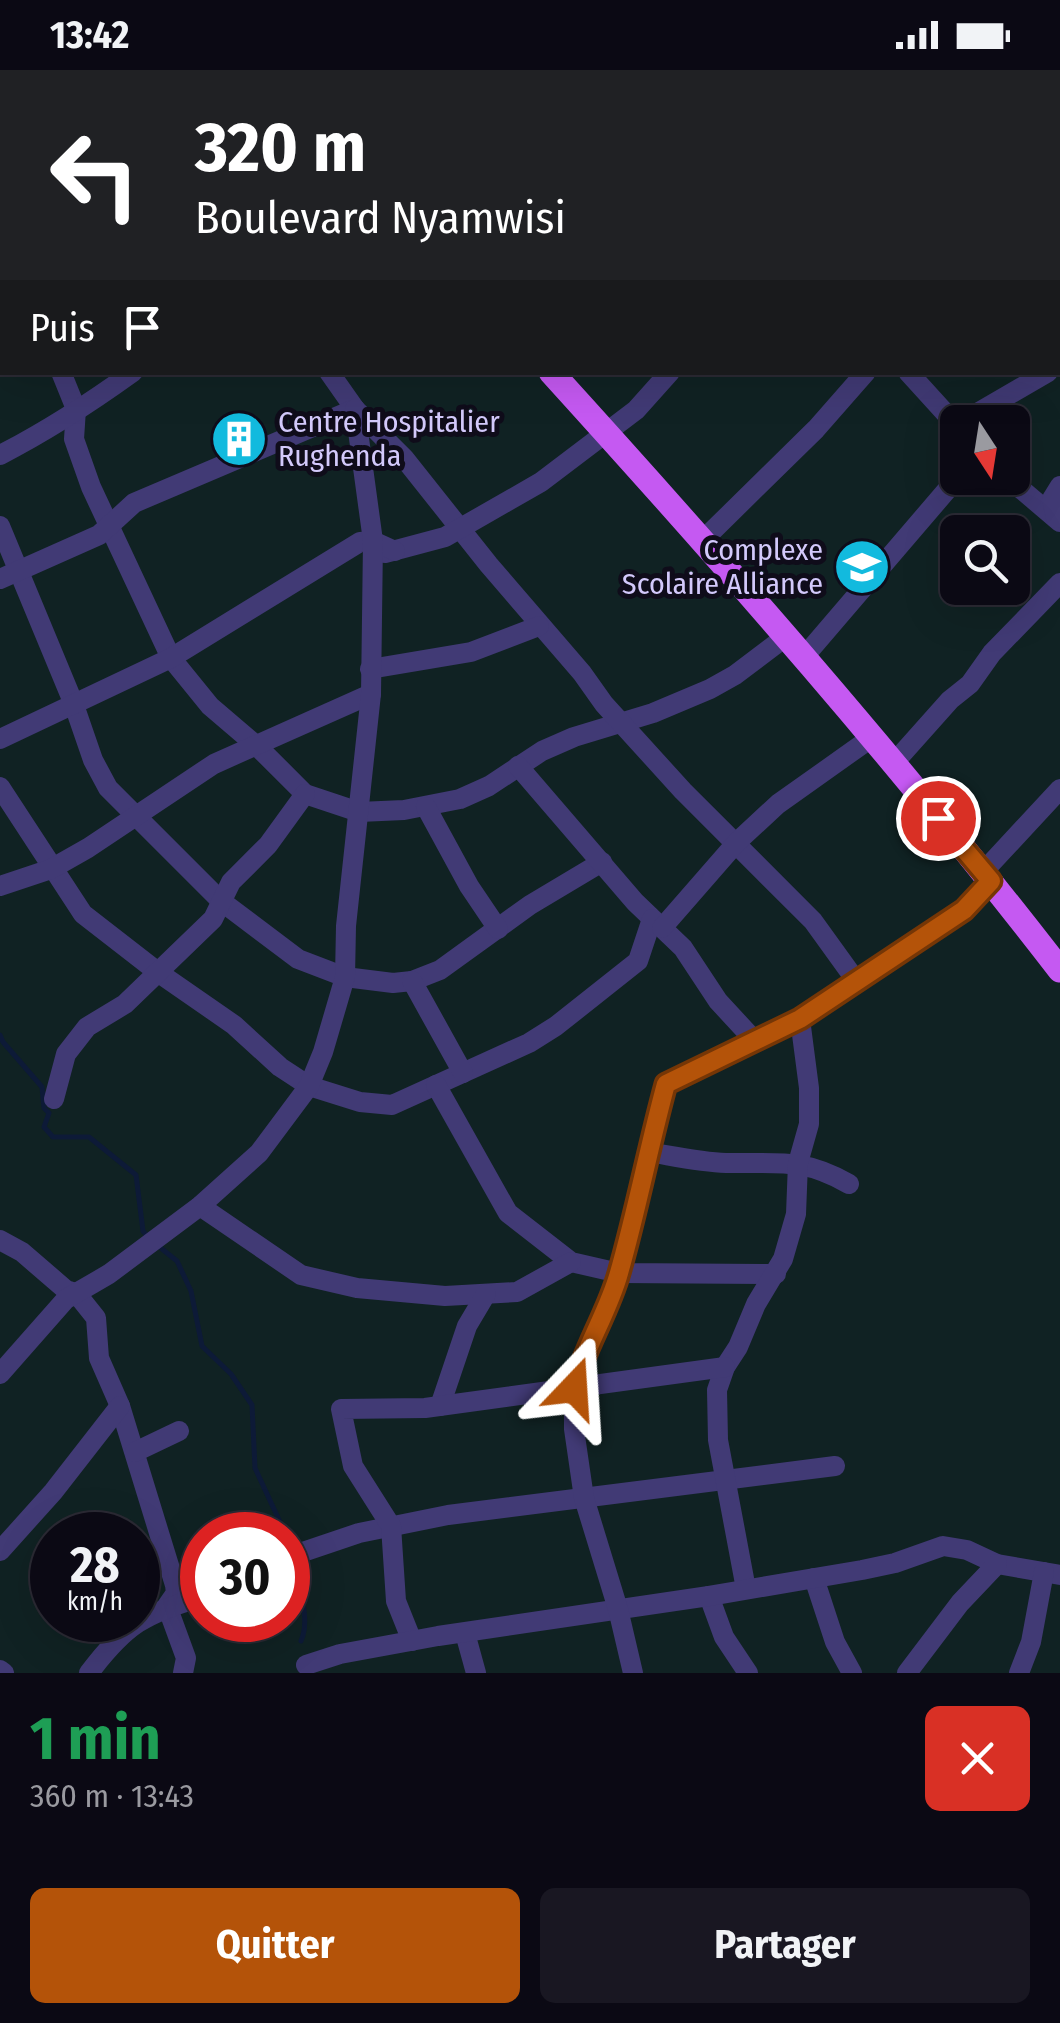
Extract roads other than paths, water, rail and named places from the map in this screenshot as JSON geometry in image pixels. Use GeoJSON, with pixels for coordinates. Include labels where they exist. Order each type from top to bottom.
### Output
{"type":"FeatureCollection","features":[{"type":"Feature","properties":{"kind":"main road"},"geometry":{"type":"LineString","coordinates":[[555,375],[871,738],[1060,970]]}},
{"type":"Feature","properties":{"kind":"street"},"geometry":{"type":"LineString","coordinates":[[62,375],[76,409],[74,439],[108,529],[136,579],[171,658],[210,706],[258,746],[305,794],[359,812],[426,807],[475,794],[574,736],[653,713],[710,690],[784,638]]}},
{"type":"Feature","properties":{"kind":"street"},"geometry":{"type":"LineString","coordinates":[[0,455],[60,424],[128,375]]}},
{"type":"Feature","properties":{"kind":"street"},"geometry":{"type":"LineString","coordinates":[[331,375],[355,408],[404,458],[604,704],[683,791],[812,921],[857,982]]}},
{"type":"Feature","properties":{"kind":"street"},"geometry":{"type":"LineString","coordinates":[[0,739],[171,658],[360,542],[395,551],[446,537],[541,482],[636,410],[667,375]]}},
{"type":"Feature","properties":{"kind":"street"},"geometry":{"type":"LineString","coordinates":[[702,541],[816,429],[863,375]]}},
{"type":"Feature","properties":{"kind":"street"},"geometry":{"type":"LineString","coordinates":[[911,375],[940,406]]}},
{"type":"Feature","properties":{"kind":"street"},"geometry":{"type":"LineString","coordinates":[[992,405],[1043,375]]}},
{"type":"Feature","properties":{"kind":"street"},"geometry":{"type":"LineString","coordinates":[[9,575],[108,529],[134,503],[355,408]]}},
{"type":"Feature","properties":{"kind":"street"},"geometry":{"type":"LineString","coordinates":[[0,1374],[66,1299],[109,1274],[200,1206],[260,1153],[309,1086],[323,1052],[345,977],[346,926],[371,694],[373,548],[355,408]]}},
{"type":"Feature","properties":{"kind":"street"},"geometry":{"type":"LineString","coordinates":[[1030,485],[1058,488],[1052,499],[1058,520]]}},
{"type":"Feature","properties":{"kind":"street"},"geometry":{"type":"LineString","coordinates":[[802,658],[942,495]]}},
{"type":"Feature","properties":{"kind":"street"},"geometry":{"type":"LineString","coordinates":[[1029,495],[1058,520]]}},
{"type":"Feature","properties":{"kind":"street"},"geometry":{"type":"LineString","coordinates":[[0,526],[9,575],[73,702],[93,760],[108,788],[222,902],[298,959],[345,977],[412,981],[440,970],[530,905],[602,862]]}},
{"type":"Feature","properties":{"kind":"street"},"geometry":{"type":"LineString","coordinates":[[893,764],[1060,583]]}},
{"type":"Feature","properties":{"kind":"street"},"geometry":{"type":"LineString","coordinates":[[370,668],[472,652],[539,626]]}},
{"type":"Feature","properties":{"kind":"street"},"geometry":{"type":"LineString","coordinates":[[0,886],[51,869],[136,818],[179,784],[214,764],[371,694]]}},
{"type":"Feature","properties":{"kind":"street"},"geometry":{"type":"LineString","coordinates":[[0,786],[84,914],[309,1086],[360,1102],[392,1105],[529,1043],[556,1026],[638,960],[657,924],[778,804],[871,738]]}},
{"type":"Feature","properties":{"kind":"street"},"geometry":{"type":"LineString","coordinates":[[518,766],[657,924],[683,948],[718,1001],[754,1040]]}},
{"type":"Feature","properties":{"kind":"street"},"geometry":{"type":"LineString","coordinates":[[633,1673],[584,1498],[574,1428],[574,1388],[580,1362],[605,1314],[619,1272],[666,1084],[800,1019],[964,910],[987,876],[1060,789]]}},
{"type":"Feature","properties":{"kind":"street"},"geometry":{"type":"LineString","coordinates":[[54,1099],[66,1054],[87,1027],[125,1004],[213,919],[232,882],[268,845],[305,794]]}},
{"type":"Feature","properties":{"kind":"street"},"geometry":{"type":"LineString","coordinates":[[426,807],[498,929]]}},
{"type":"Feature","properties":{"kind":"street"},"geometry":{"type":"LineString","coordinates":[[412,981],[463,1073]]}},
{"type":"Feature","properties":{"kind":"street"},"geometry":{"type":"LineString","coordinates":[[746,1589],[725,1480],[717,1390],[724,1367],[738,1347],[756,1304],[776,1274],[796,1214],[798,1162],[809,1106],[800,1019]]}},
{"type":"Feature","properties":{"kind":"street"},"geometry":{"type":"LineString","coordinates":[[436,1086],[508,1212],[571,1262],[619,1272],[776,1274]]}},
{"type":"Feature","properties":{"kind":"street"},"geometry":{"type":"LineString","coordinates":[[648,1152],[722,1163],[798,1162],[849,1184]]}},
{"type":"Feature","properties":{"kind":"street"},"geometry":{"type":"LineString","coordinates":[[200,1206],[302,1275],[400,1294],[517,1292],[571,1262]]}},
{"type":"Feature","properties":{"kind":"street"},"geometry":{"type":"LineString","coordinates":[[0,1240],[76,1294],[96,1318],[99,1358],[120,1406],[175,1585],[176,1594],[167,1606]]}},
{"type":"Feature","properties":{"kind":"street"},"geometry":{"type":"LineString","coordinates":[[440,1406],[467,1326],[486,1294]]}},
{"type":"Feature","properties":{"kind":"street"},"geometry":{"type":"LineString","coordinates":[[412,1641],[396,1601],[391,1526],[353,1466],[340,1408],[440,1406],[724,1367]]}},
{"type":"Feature","properties":{"kind":"street"},"geometry":{"type":"LineString","coordinates":[[0,1551],[53,1492],[120,1406]]}},
{"type":"Feature","properties":{"kind":"street"},"geometry":{"type":"LineString","coordinates":[[135,1452],[179,1431]]}},
{"type":"Feature","properties":{"kind":"street"},"geometry":{"type":"LineString","coordinates":[[310,1550],[391,1526],[835,1466]]}},
{"type":"Feature","properties":{"kind":"street"},"geometry":{"type":"LineString","coordinates":[[306,1664],[412,1641],[814,1578],[895,1562],[943,1546],[967,1550],[997,1564],[1052,1573],[1019,1673]]}},
{"type":"Feature","properties":{"kind":"street"},"geometry":{"type":"LineString","coordinates":[[907,1673],[960,1602],[997,1564]]}},
{"type":"Feature","properties":{"kind":"street"},"geometry":{"type":"LineString","coordinates":[[814,1578],[829,1627],[852,1673]]}},
{"type":"Feature","properties":{"kind":"street"},"geometry":{"type":"LineString","coordinates":[[709,1596],[724,1637],[748,1673]]}},
{"type":"Feature","properties":{"kind":"street"},"geometry":{"type":"LineString","coordinates":[[90,1673],[116,1638],[167,1606],[180,1603]]}},
{"type":"Feature","properties":{"kind":"street"},"geometry":{"type":"LineString","coordinates":[[167,1606],[186,1658],[183,1673]]}},
{"type":"Feature","properties":{"kind":"street"},"geometry":{"type":"LineString","coordinates":[[465,1633],[476,1673]]}},
{"type":"Feature","properties":{"kind":"waterway"},"geometry":{"type":"LineString","coordinates":[[0,1035],[42,1087],[44,1108],[49,1113],[44,1127],[53,1137],[89,1137],[136,1175],[143,1231],[149,1238]]}},
{"type":"Feature","properties":{"kind":"waterway"},"geometry":{"type":"LineString","coordinates":[[157,1245],[177,1261],[191,1291],[202,1346],[231,1374],[252,1405],[255,1468],[275,1512]]}},
{"type":"Feature","properties":{"kind":"place","name":"Centre Hospitalier Rughenda"},"geometry":{"type":"Point","coordinates":[239,439]}},
{"type":"Feature","properties":{"kind":"place","name":"Complexe Scolaire Alliance"},"geometry":{"type":"Point","coordinates":[862,567]}}]}
